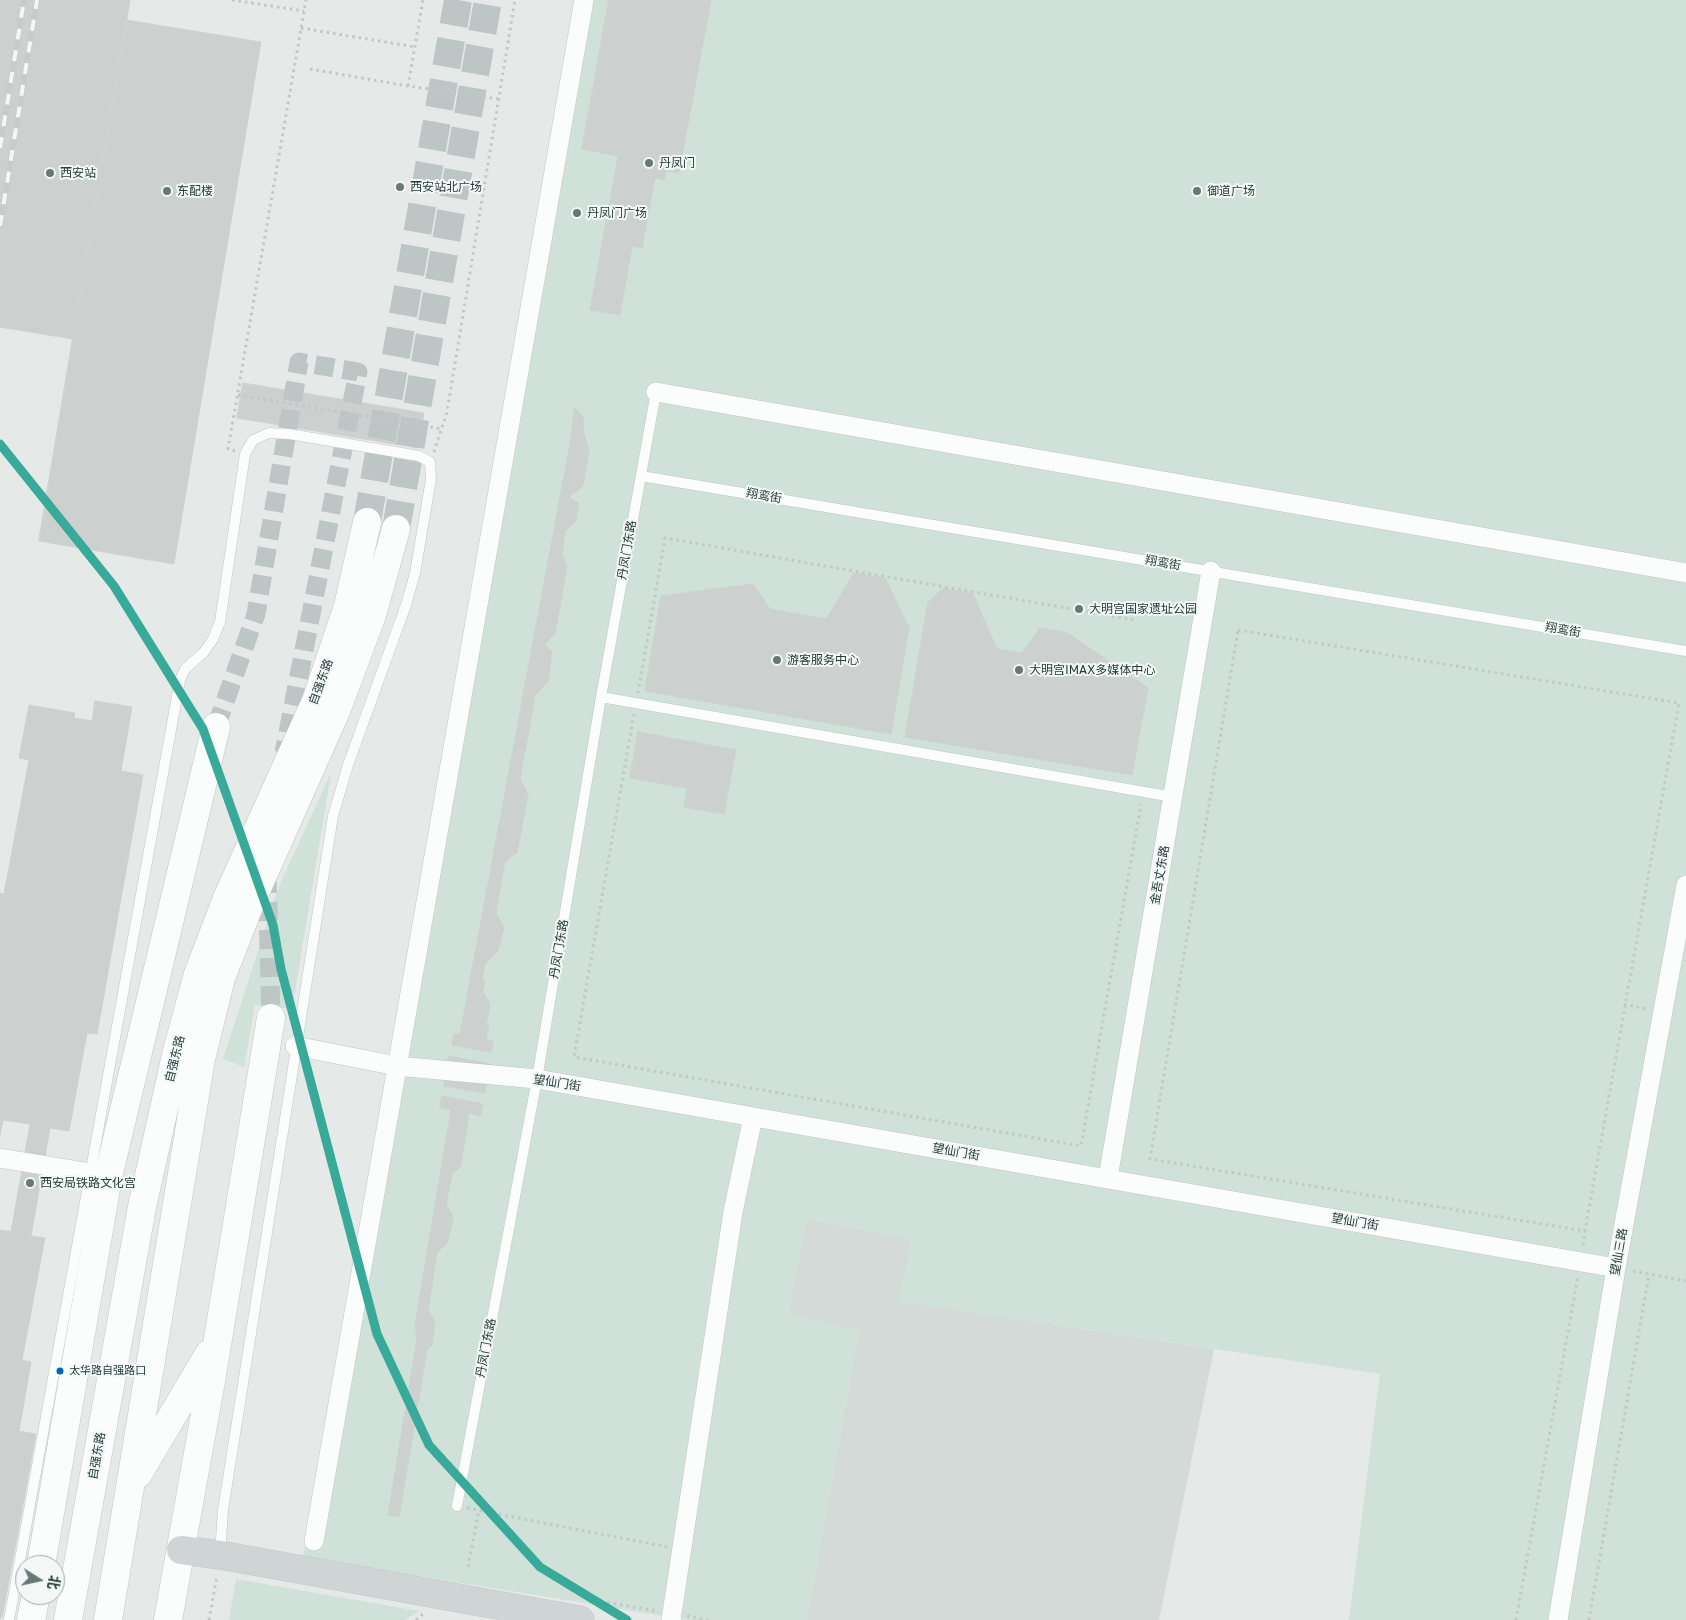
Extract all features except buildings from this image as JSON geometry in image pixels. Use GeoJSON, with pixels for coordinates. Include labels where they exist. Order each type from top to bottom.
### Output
{"type":"FeatureCollection","features":[{"type":"Feature","properties":{"kind":"main road","name":"自强东路"},"geometry":{"type":"LineString","coordinates":[[68,1620],[142,1207],[176,1055],[198,974],[228,896],[316,700],[348,606],[367,522]]}},
{"type":"Feature","properties":{"kind":"main road","name":"自强东路"},"geometry":{"type":"LineString","coordinates":[[108,1620],[201,1059],[221,978],[250,904],[336,711],[372,615],[396,529]]}},
{"type":"Feature","properties":{"kind":"main road"},"geometry":{"type":"LineString","coordinates":[[43,1555],[108,1178],[216,727]]}},
{"type":"Feature","properties":{"kind":"main road"},"geometry":{"type":"LineString","coordinates":[[168,1620],[218,1338],[271,1018]]}},
{"type":"Feature","properties":{"kind":"main road"},"geometry":{"type":"LineString","coordinates":[[130,1488],[218,1338]]}},
{"type":"Feature","properties":{"kind":"main road"},"geometry":{"type":"LineString","coordinates":[[181,1550],[220,1555],[580,1620]]}},
{"type":"Feature","properties":{"kind":"main road"},"geometry":{"type":"LineString","coordinates":[[31,1620],[34,1605]]}},
{"type":"Feature","properties":{"kind":"street"},"geometry":{"type":"LineString","coordinates":[[314,1541],[584,0]]}},
{"type":"Feature","properties":{"kind":"street"},"geometry":{"type":"LineString","coordinates":[[656,392],[1686,574]]}},
{"type":"Feature","properties":{"kind":"street","name":"金吾丈东路"},"geometry":{"type":"LineString","coordinates":[[1108,1178],[1211,571]]}},
{"type":"Feature","properties":{"kind":"street","name":"望仙三路"},"geometry":{"type":"LineString","coordinates":[[1558,1620],[1616,1268],[1686,886]]}},
{"type":"Feature","properties":{"kind":"street","name":"望仙门街"},"geometry":{"type":"LineString","coordinates":[[295,1046],[397,1066],[537,1079],[1616,1268]]}},
{"type":"Feature","properties":{"kind":"street"},"geometry":{"type":"LineString","coordinates":[[671,1620],[733,1212],[753,1117]]}},
{"type":"Feature","properties":{"kind":"street"},"geometry":{"type":"LineString","coordinates":[[0,1158],[91,1173]]}},
{"type":"Feature","properties":{"kind":"lane","name":"丹凤门东路"},"geometry":{"type":"LineString","coordinates":[[457,1506],[537,1079],[601,697],[656,392]]}},
{"type":"Feature","properties":{"kind":"lane"},"geometry":{"type":"LineString","coordinates":[[9,1620],[180,680],[185,669],[204,652],[213,639],[220,622],[245,454],[253,440],[269,433],[419,456],[430,462],[431,479],[415,573],[406,605],[348,765],[333,816],[295,1046],[223,1510],[220,1555]]}},
{"type":"Feature","properties":{"kind":"lane","name":"翔鸾街"},"geometry":{"type":"LineString","coordinates":[[641,476],[1686,651]]}},
{"type":"Feature","properties":{"kind":"lane"},"geometry":{"type":"LineString","coordinates":[[601,697],[1173,796]]}},
{"type":"Feature","properties":{"kind":"path"},"geometry":{"type":"LineString","coordinates":[[232,0],[304,11]]}},
{"type":"Feature","properties":{"kind":"path"},"geometry":{"type":"LineString","coordinates":[[245,454],[228,449],[306,0]]}},
{"type":"Feature","properties":{"kind":"path"},"geometry":{"type":"LineString","coordinates":[[408,86],[423,0]]}},
{"type":"Feature","properties":{"kind":"path"},"geometry":{"type":"LineString","coordinates":[[430,462],[447,412],[515,0]]}},
{"type":"Feature","properties":{"kind":"path"},"geometry":{"type":"LineString","coordinates":[[301,28],[415,47]]}},
{"type":"Feature","properties":{"kind":"path"},"geometry":{"type":"LineString","coordinates":[[310,69],[499,99]]}},
{"type":"Feature","properties":{"kind":"path"},"geometry":{"type":"LineString","coordinates":[[238,395],[442,429]]}},
{"type":"Feature","properties":{"kind":"path"},"geometry":{"type":"LineString","coordinates":[[1135,620],[665,538],[574,1057],[1082,1146],[1143,791]]}},
{"type":"Feature","properties":{"kind":"path"},"geometry":{"type":"LineString","coordinates":[[1516,1620],[1679,703],[1238,630],[1150,1159],[1585,1231]]}},
{"type":"Feature","properties":{"kind":"path"},"geometry":{"type":"LineString","coordinates":[[1624,1004],[1663,1013]]}},
{"type":"Feature","properties":{"kind":"path"},"geometry":{"type":"LineString","coordinates":[[1616,1268],[1686,1281]]}},
{"type":"Feature","properties":{"kind":"path"},"geometry":{"type":"LineString","coordinates":[[1589,1620],[1649,1274]]}},
{"type":"Feature","properties":{"kind":"path"},"geometry":{"type":"LineString","coordinates":[[457,1506],[683,1550]]}},
{"type":"Feature","properties":{"kind":"path"},"geometry":{"type":"LineString","coordinates":[[468,1567],[479,1510]]}},
{"type":"Feature","properties":{"kind":"path"},"geometry":{"type":"LineString","coordinates":[[209,1620],[220,1555]]}},
{"type":"Feature","properties":{"kind":"shaded area"},"geometry":{"type":"Polygon","coordinates":[[[807,1219],[912,1239],[899,1301],[1214,1349],[1159,1620],[807,1620],[859,1331],[788,1314],[807,1219]]]}},
{"type":"Feature","properties":{"kind":"green space","name":"大明宫国家遗址公园"},"geometry":{"type":"Polygon","coordinates":[[[580,0],[1686,0],[1686,1620],[1349,1620],[1380,1374],[898,1301],[912,1239],[808,1219],[788,1313],[859,1331],[807,1620],[688,1620],[303,1557],[580,0]]]}},
{"type":"Feature","properties":{"kind":"green space"},"geometry":{"type":"Polygon","coordinates":[[[331,773],[292,1009],[255,1005],[244,1067],[223,1059],[279,886],[331,773]]]}},
{"type":"Feature","properties":{"kind":"green space"},"geometry":{"type":"Polygon","coordinates":[[[236,1579],[419,1611],[405,1620],[229,1620],[236,1579]]]}},
{"type":"Feature","properties":{"kind":"tunnel"},"geometry":{"type":"LineString","coordinates":[[367,522],[458,0]]}},
{"type":"Feature","properties":{"kind":"tunnel"},"geometry":{"type":"LineString","coordinates":[[396,529],[488,0]]}},
{"type":"Feature","properties":{"kind":"tunnel"},"geometry":{"type":"LineString","coordinates":[[216,727],[256,614],[299,362],[358,372],[284,753]]}},
{"type":"Feature","properties":{"kind":"tunnel"},"geometry":{"type":"LineString","coordinates":[[267,874],[271,1018]]}},
{"type":"Feature","properties":{"kind":"railway"},"geometry":{"type":"LineString","coordinates":[[0,148],[24,0]]}},
{"type":"Feature","properties":{"kind":"railway"},"geometry":{"type":"LineString","coordinates":[[0,226],[37,0]]}},
{"type":"Feature","properties":{"kind":"transit line"},"geometry":{"type":"LineString","coordinates":[[0,444],[114,586],[203,729],[273,925],[281,969],[377,1334],[429,1445],[540,1567],[627,1620]]}},
{"type":"Feature","properties":{"kind":"place","name":"丹凤门"},"geometry":{"type":"Point","coordinates":[649,163]}},
{"type":"Feature","properties":{"kind":"place","name":"西安站"},"geometry":{"type":"Point","coordinates":[50,173]}},
{"type":"Feature","properties":{"kind":"place","name":"西安站北广场"},"geometry":{"type":"Point","coordinates":[400,187]}},
{"type":"Feature","properties":{"kind":"place","name":"东配楼"},"geometry":{"type":"Point","coordinates":[167,191]}},
{"type":"Feature","properties":{"kind":"place","name":"御道广场"},"geometry":{"type":"Point","coordinates":[1197,191]}},
{"type":"Feature","properties":{"kind":"place","name":"丹凤门广场"},"geometry":{"type":"Point","coordinates":[577,213]}},
{"type":"Feature","properties":{"kind":"place","name":"大明宫国家遗址公园"},"geometry":{"type":"Point","coordinates":[1079,609]}},
{"type":"Feature","properties":{"kind":"place","name":"游客服务中心"},"geometry":{"type":"Point","coordinates":[777,660]}},
{"type":"Feature","properties":{"kind":"place","name":"大明宫IMAX多媒体中心"},"geometry":{"type":"Point","coordinates":[1019,670]}},
{"type":"Feature","properties":{"kind":"place","name":"西安局铁路文化宫"},"geometry":{"type":"Point","coordinates":[30,1183]}},
{"type":"Feature","properties":{"kind":"place","name":"太华路自强路口"},"geometry":{"type":"Point","coordinates":[60,1371]}}]}
